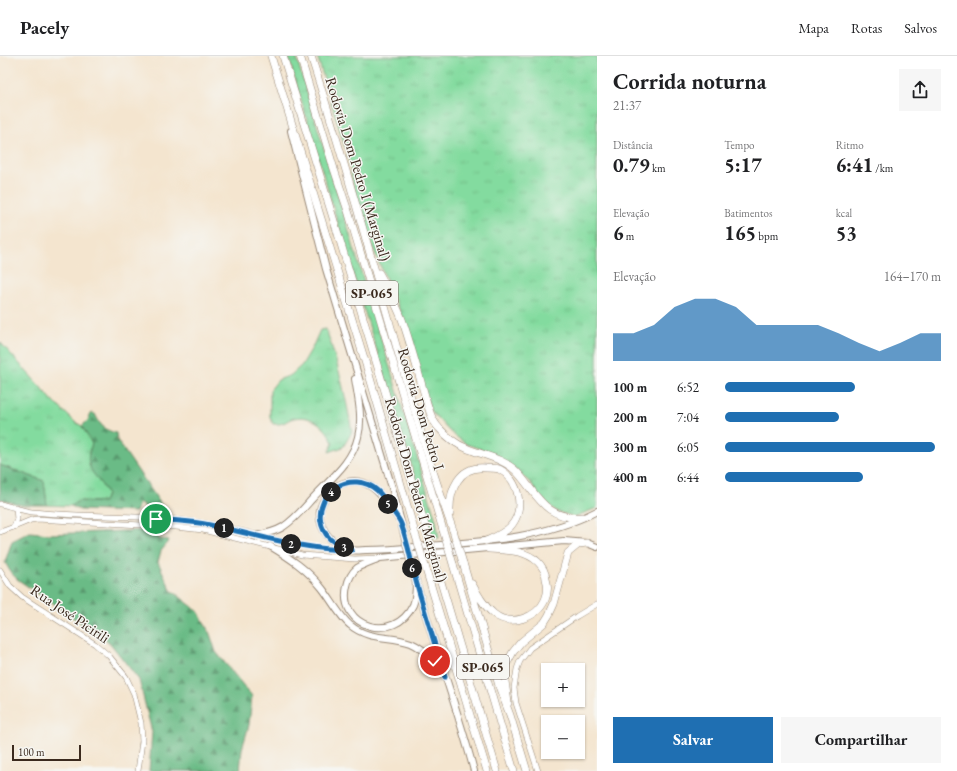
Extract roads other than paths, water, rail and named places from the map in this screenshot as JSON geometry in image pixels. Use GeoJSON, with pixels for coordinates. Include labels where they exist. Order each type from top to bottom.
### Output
{"type":"FeatureCollection","features":[{"type":"Feature","properties":{"kind":"highway","name":"Rodovia Dom Pedro I (Marginal)"},"geometry":{"type":"LineString","coordinates":[[271,56],[487,771]]}},
{"type":"Feature","properties":{"kind":"highway","name":"Rodovia Dom Pedro I"},"geometry":{"type":"LineString","coordinates":[[283,56],[338,234],[497,771]]}},
{"type":"Feature","properties":{"kind":"highway","name":"Rodovia Dom Pedro I"},"geometry":{"type":"LineString","coordinates":[[300,56],[349,214],[514,771]]}},
{"type":"Feature","properties":{"kind":"highway","name":"Rodovia Dom Pedro I (Marginal)"},"geometry":{"type":"LineString","coordinates":[[311,56],[441,497],[453,530],[500,688],[527,771]]}},
{"type":"Feature","properties":{"kind":"highway"},"geometry":{"type":"LineString","coordinates":[[359,215],[374,261],[399,310],[430,410],[438,427],[451,439],[466,448],[502,462],[515,470],[538,499],[550,510],[563,516],[574,518],[582,517]]}},
{"type":"Feature","properties":{"kind":"highway"},"geometry":{"type":"LineString","coordinates":[[450,522],[449,506],[451,493],[455,482],[465,473],[479,467],[498,469],[510,477],[517,490],[519,503],[511,526],[501,534],[486,541]]}},
{"type":"Feature","properties":{"kind":"highway"},"geometry":{"type":"LineString","coordinates":[[510,715],[505,681],[507,663],[521,642],[544,623],[549,615],[554,604],[568,553],[579,544],[586,543]]}},
{"type":"Feature","properties":{"kind":"highway"},"geometry":{"type":"LineString","coordinates":[[467,576],[483,603],[494,614],[505,620],[516,620],[528,617],[539,609],[546,600],[548,587],[546,574],[539,562],[520,552],[489,549]]}},
{"type":"Feature","properties":{"kind":"main road"},"geometry":{"type":"LineString","coordinates":[[276,69],[326,269],[393,491],[416,581],[474,771]]}},
{"type":"Feature","properties":{"kind":"main road"},"geometry":{"type":"LineString","coordinates":[[254,536],[271,533],[298,515],[340,470],[351,454],[356,444],[360,422],[353,362]]}},
{"type":"Feature","properties":{"kind":"main road"},"geometry":{"type":"LineString","coordinates":[[401,523],[384,496],[368,484],[359,482],[350,482],[336,487],[328,494],[323,502],[320,519],[324,531],[331,540],[352,550],[387,550],[486,541],[539,532],[563,525],[597,511]]}},
{"type":"Feature","properties":{"kind":"main road"},"geometry":{"type":"LineString","coordinates":[[416,581],[413,604],[406,617],[395,625],[381,628],[367,627],[356,619],[347,608],[345,594],[348,580],[357,569],[380,558],[564,541],[586,543],[597,547]]}},
{"type":"Feature","properties":{"kind":"main road"},"geometry":{"type":"LineString","coordinates":[[270,546],[303,568],[321,587],[349,625],[374,637],[411,643],[426,652],[435,661],[445,677]]}},
{"type":"Feature","properties":{"kind":"street"},"geometry":{"type":"LineString","coordinates":[[0,504],[16,509],[37,512],[156,519],[208,524],[254,536],[308,547],[330,550],[352,550]]}},
{"type":"Feature","properties":{"kind":"street"},"geometry":{"type":"LineString","coordinates":[[14,527],[17,519],[16,509]]}},
{"type":"Feature","properties":{"kind":"street"},"geometry":{"type":"LineString","coordinates":[[0,532],[31,520],[176,527],[203,530],[302,555],[326,558],[380,558]]}},
{"type":"Feature","properties":{"kind":"street","name":"Rua José Picirili"},"geometry":{"type":"LineString","coordinates":[[0,570],[10,586],[22,597],[95,644],[110,656],[126,677],[134,694],[141,722],[142,741],[138,771]]}},
{"type":"Feature","properties":{"kind":"street"},"geometry":{"type":"LineString","coordinates":[[538,771],[516,703],[514,688],[517,669],[526,652],[530,648],[597,604]]}}]}
